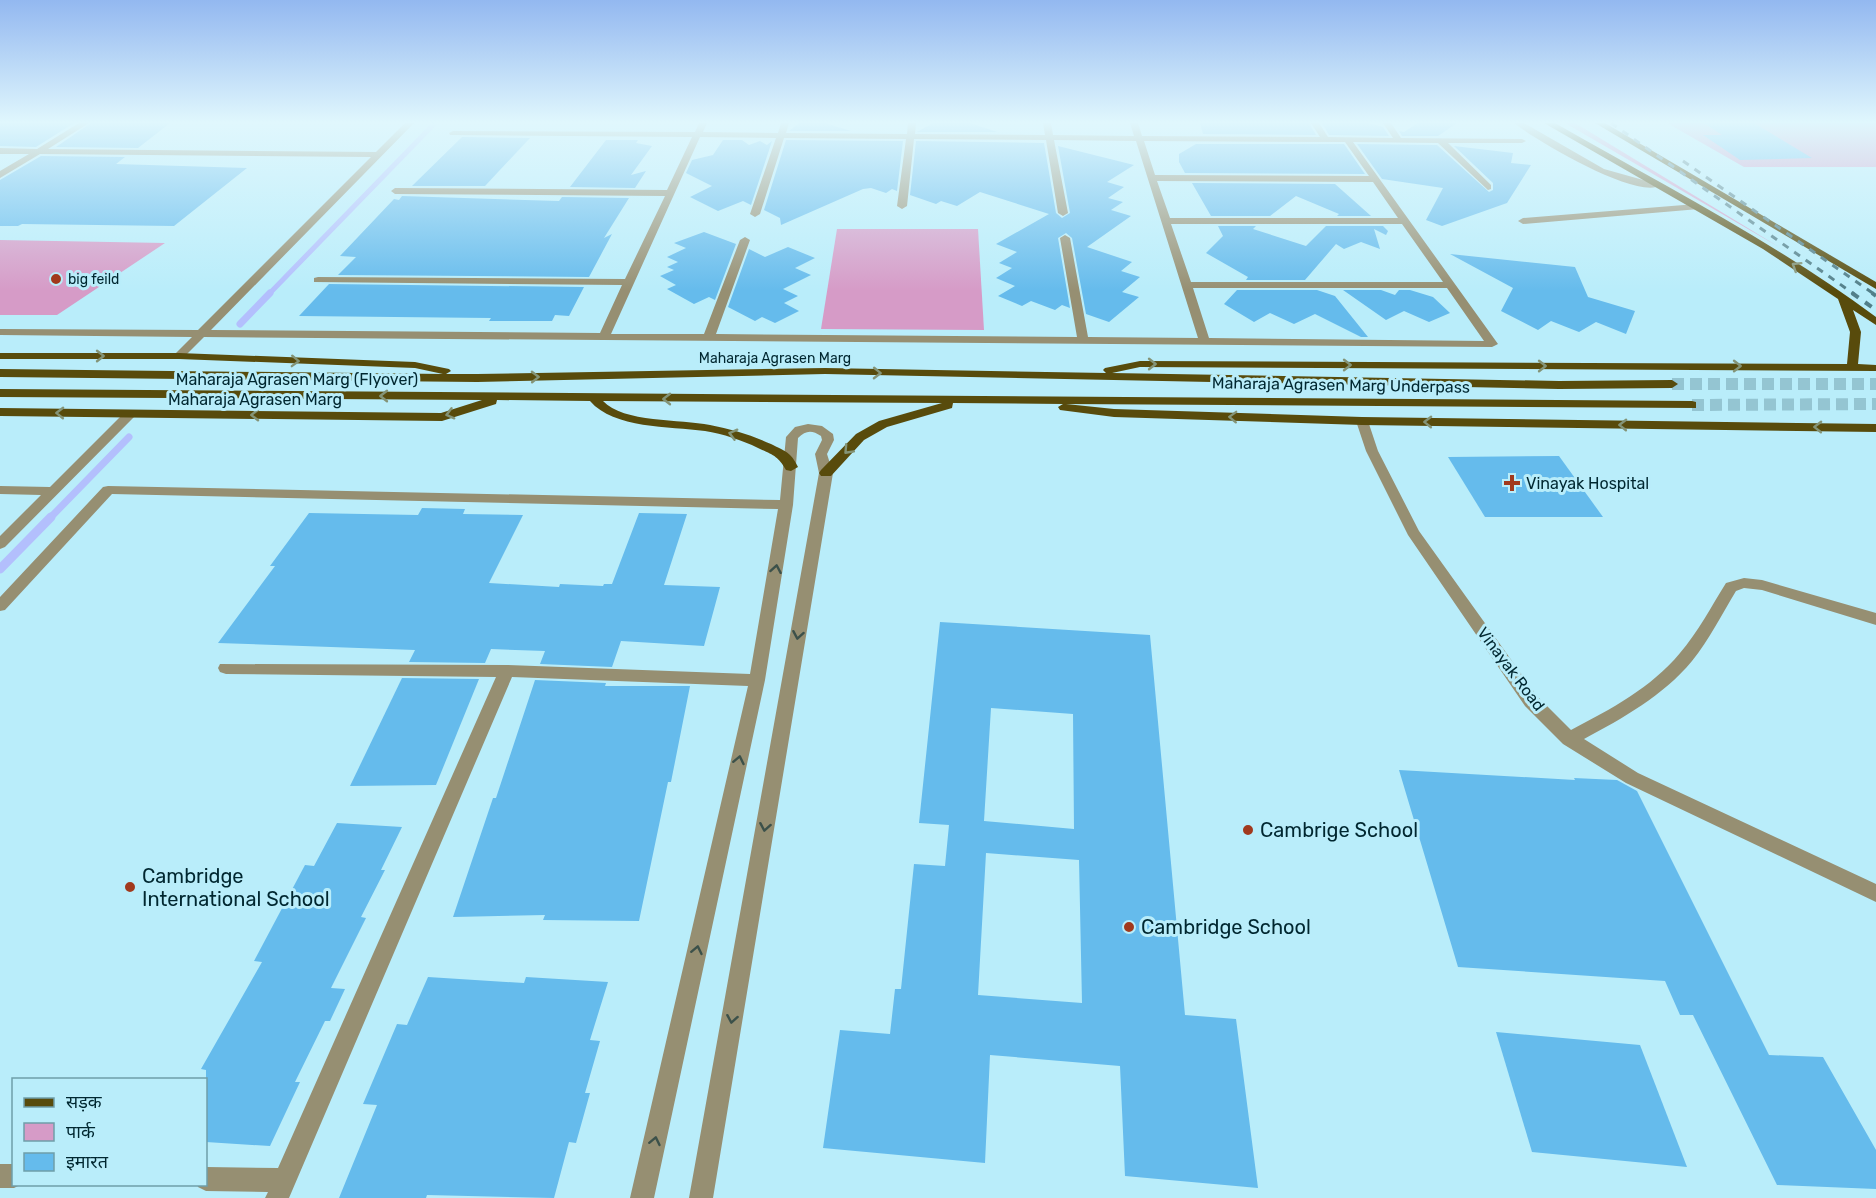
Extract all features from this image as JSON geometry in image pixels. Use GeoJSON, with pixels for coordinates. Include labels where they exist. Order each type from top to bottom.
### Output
{"type":"FeatureCollection","features":[{"type":"Feature","properties":{"kind":"main road"},"geometry":{"type":"LineString","coordinates":[[1646,179],[1821,281],[1843,300],[1876,322]]}},
{"type":"Feature","properties":{"kind":"main road"},"geometry":{"type":"LineString","coordinates":[[1696,179],[1876,285]]}},
{"type":"Feature","properties":{"kind":"main road"},"geometry":{"type":"LineString","coordinates":[[1745,207],[1876,277]]}},
{"type":"Feature","properties":{"kind":"main road"},"geometry":{"type":"LineString","coordinates":[[1843,300],[1856,327],[1856,348],[1852,367]]}},
{"type":"Feature","properties":{"kind":"main road"},"geometry":{"type":"LineString","coordinates":[[0,356],[179,356],[415,365],[477,378]]}},
{"type":"Feature","properties":{"kind":"main road"},"geometry":{"type":"LineString","coordinates":[[1074,376],[1140,364],[1876,368]]}},
{"type":"Feature","properties":{"kind":"main road","name":"Maharaja Agrasen Marg"},"geometry":{"type":"LineString","coordinates":[[477,378],[825,372],[1074,376]]}},
{"type":"Feature","properties":{"kind":"main road","name":"Maharaja Agrasen Marg (Flyover)"},"geometry":{"type":"LineString","coordinates":[[0,374],[477,378]]}},
{"type":"Feature","properties":{"kind":"main road","name":"Maharaja Agrasen Marg Underpass"},"geometry":{"type":"LineString","coordinates":[[1074,376],[1547,385],[1672,384]]}},
{"type":"Feature","properties":{"kind":"main road","name":"Maharaja Agrasen Marg (Flyover)"},"geometry":{"type":"LineString","coordinates":[[0,393],[595,399]]}},
{"type":"Feature","properties":{"kind":"main road","name":"Maharaja Agrasen Marg"},"geometry":{"type":"LineString","coordinates":[[0,412],[442,417],[506,397]]}},
{"type":"Feature","properties":{"kind":"main road"},"geometry":{"type":"LineString","coordinates":[[826,473],[860,437],[883,424],[925,410],[983,398]]}},
{"type":"Feature","properties":{"kind":"main road"},"geometry":{"type":"LineString","coordinates":[[595,399],[983,398],[1114,413],[1362,421],[1876,428]]}},
{"type":"Feature","properties":{"kind":"main road","name":"Maharaja Agrasen Marg Underpass"},"geometry":{"type":"LineString","coordinates":[[983,398],[1692,405]]}},
{"type":"Feature","properties":{"kind":"main road"},"geometry":{"type":"LineString","coordinates":[[595,399],[605,410],[623,417],[708,428],[748,438],[787,457],[791,467]]}},
{"type":"Feature","properties":{"kind":"street"},"geometry":{"type":"LineString","coordinates":[[179,356],[355,179]]}},
{"type":"Feature","properties":{"kind":"street"},"geometry":{"type":"LineString","coordinates":[[604,336],[677,179]]}},
{"type":"Feature","properties":{"kind":"street"},"geometry":{"type":"LineString","coordinates":[[755,214],[767,179]]}},
{"type":"Feature","properties":{"kind":"street"},"geometry":{"type":"LineString","coordinates":[[902,206],[905,179]]}},
{"type":"Feature","properties":{"kind":"street"},"geometry":{"type":"LineString","coordinates":[[1057,179],[1063,213]]}},
{"type":"Feature","properties":{"kind":"street"},"geometry":{"type":"LineString","coordinates":[[1152,179],[1205,342]]}},
{"type":"Feature","properties":{"kind":"street"},"geometry":{"type":"LineString","coordinates":[[0,332],[1492,344],[1376,179],[1355,179]]}},
{"type":"Feature","properties":{"kind":"street"},"geometry":{"type":"LineString","coordinates":[[1480,179],[1488,187]]}},
{"type":"Feature","properties":{"kind":"street"},"geometry":{"type":"LineString","coordinates":[[1618,179],[1657,185]]}},
{"type":"Feature","properties":{"kind":"street"},"geometry":{"type":"LineString","coordinates":[[395,191],[670,193]]}},
{"type":"Feature","properties":{"kind":"street"},"geometry":{"type":"LineString","coordinates":[[1523,221],[1696,207]]}},
{"type":"Feature","properties":{"kind":"street"},"geometry":{"type":"LineString","coordinates":[[1165,221],[1405,221]]}},
{"type":"Feature","properties":{"kind":"street"},"geometry":{"type":"LineString","coordinates":[[1065,238],[1083,341]]}},
{"type":"Feature","properties":{"kind":"street"},"geometry":{"type":"LineString","coordinates":[[709,337],[745,240]]}},
{"type":"Feature","properties":{"kind":"street"},"geometry":{"type":"LineString","coordinates":[[318,280],[629,282]]}},
{"type":"Feature","properties":{"kind":"street"},"geometry":{"type":"LineString","coordinates":[[1186,285],[1450,285]]}},
{"type":"Feature","properties":{"kind":"street"},"geometry":{"type":"LineString","coordinates":[[0,544],[130,414]]}},
{"type":"Feature","properties":{"kind":"street","name":"Vinayak Road"},"geometry":{"type":"LineString","coordinates":[[1362,421],[1372,451],[1413,532],[1531,701],[1569,740],[1632,778],[1876,893]]}},
{"type":"Feature","properties":{"kind":"street"},"geometry":{"type":"LineString","coordinates":[[642,1198],[757,680],[786,505],[792,437],[806,427],[814,427],[827,434],[828,440],[821,454],[826,473],[700,1198]]}},
{"type":"Feature","properties":{"kind":"street"},"geometry":{"type":"LineString","coordinates":[[0,490],[53,490]]}},
{"type":"Feature","properties":{"kind":"street"},"geometry":{"type":"LineString","coordinates":[[0,606],[108,490],[786,505]]}},
{"type":"Feature","properties":{"kind":"street"},"geometry":{"type":"LineString","coordinates":[[1569,740],[1651,692],[1686,657],[1731,587],[1744,583],[1762,585],[1876,619]]}},
{"type":"Feature","properties":{"kind":"street"},"geometry":{"type":"LineString","coordinates":[[226,668],[507,670],[757,680]]}},
{"type":"Feature","properties":{"kind":"street"},"geometry":{"type":"LineString","coordinates":[[207,1179],[281,1189],[507,670]]}},
{"type":"Feature","properties":{"kind":"green space"},"geometry":{"type":"Polygon","coordinates":[[[1661,179],[1667,179],[1779,247],[1661,179]]]}},
{"type":"Feature","properties":{"kind":"green space"},"geometry":{"type":"Polygon","coordinates":[[[837,229],[978,229],[984,330],[821,329],[837,229]]]}},
{"type":"Feature","properties":{"kind":"green space","name":"big feild"},"geometry":{"type":"Polygon","coordinates":[[[0,240],[165,243],[57,315],[0,315],[0,240]]]}},
{"type":"Feature","properties":{"kind":"building"},"geometry":{"type":"Polygon","coordinates":[[[233,179],[174,226],[22,224],[0,226],[0,180],[233,179]]]}},
{"type":"Feature","properties":{"kind":"building"},"geometry":{"type":"Polygon","coordinates":[[[419,179],[492,179],[485,186],[412,186],[419,179]]]}},
{"type":"Feature","properties":{"kind":"building"},"geometry":{"type":"Polygon","coordinates":[[[576,179],[641,179],[635,188],[570,187],[576,179]]]}},
{"type":"Feature","properties":{"kind":"building"},"geometry":{"type":"Polygon","coordinates":[[[698,179],[760,179],[751,205],[743,201],[718,211],[690,197],[712,186],[698,179]]]}},
{"type":"Feature","properties":{"kind":"building"},"geometry":{"type":"Polygon","coordinates":[[[774,179],[898,179],[897,191],[892,189],[886,193],[871,188],[863,189],[781,225],[780,218],[764,210],[774,179]]]}},
{"type":"Feature","properties":{"kind":"building"},"geometry":{"type":"Polygon","coordinates":[[[912,179],[1050,179],[1056,213],[1062,218],[1070,213],[1064,179],[1112,179],[1107,182],[1124,187],[1108,198],[1123,202],[1111,210],[1131,216],[1087,247],[1132,262],[1121,271],[1140,277],[1122,292],[1139,297],[1109,322],[1086,314],[1072,238],[1066,233],[1058,238],[1070,308],[1062,305],[1055,310],[1031,301],[1022,306],[998,296],[1015,286],[996,278],[1012,268],[999,263],[1017,252],[996,244],[1049,214],[980,192],[957,206],[941,201],[936,204],[910,195],[912,179]]]}},
{"type":"Feature","properties":{"kind":"building"},"geometry":{"type":"Polygon","coordinates":[[[1382,179],[1475,179],[1489,192],[1493,190],[1493,183],[1489,179],[1522,179],[1507,203],[1442,226],[1426,220],[1443,188],[1382,179]]]}},
{"type":"Feature","properties":{"kind":"building"},"geometry":{"type":"Polygon","coordinates":[[[1192,183],[1335,184],[1371,216],[1337,216],[1339,214],[1296,196],[1270,216],[1211,216],[1192,183]]]}},
{"type":"Feature","properties":{"kind":"building"},"geometry":{"type":"Polygon","coordinates":[[[402,196],[559,201],[562,197],[629,198],[604,238],[612,234],[589,277],[338,275],[356,257],[340,256],[394,199],[399,200],[402,196]]]}},
{"type":"Feature","properties":{"kind":"building"},"geometry":{"type":"Polygon","coordinates":[[[1218,226],[1256,226],[1253,229],[1306,246],[1326,226],[1383,226],[1388,231],[1386,235],[1374,229],[1380,249],[1361,242],[1344,249],[1336,244],[1305,280],[1246,280],[1248,277],[1206,253],[1223,236],[1218,226]]]}},
{"type":"Feature","properties":{"kind":"building"},"geometry":{"type":"Polygon","coordinates":[[[704,232],[736,244],[715,300],[709,297],[694,304],[667,289],[676,285],[660,276],[674,270],[667,267],[678,262],[667,257],[686,248],[674,243],[704,232]]]}},
{"type":"Feature","properties":{"kind":"building"},"geometry":{"type":"Polygon","coordinates":[[[788,247],[815,258],[795,268],[811,275],[783,289],[798,296],[784,303],[799,311],[775,323],[762,317],[755,321],[728,307],[749,249],[765,257],[788,247]]]}},
{"type":"Feature","properties":{"kind":"building"},"geometry":{"type":"Polygon","coordinates":[[[1450,254],[1575,267],[1588,297],[1635,311],[1626,334],[1596,322],[1579,332],[1551,321],[1538,330],[1501,311],[1513,288],[1450,254]]]}},
{"type":"Feature","properties":{"kind":"building"},"geometry":{"type":"Polygon","coordinates":[[[329,284],[584,287],[569,316],[555,315],[552,321],[299,316],[329,284]]]}},
{"type":"Feature","properties":{"kind":"building"},"geometry":{"type":"Polygon","coordinates":[[[1237,290],[1317,290],[1335,296],[1368,337],[1361,337],[1315,314],[1294,324],[1270,313],[1254,322],[1224,304],[1237,290]]]}},
{"type":"Feature","properties":{"kind":"building"},"geometry":{"type":"Polygon","coordinates":[[[1343,290],[1381,290],[1395,295],[1399,290],[1410,290],[1433,297],[1450,313],[1429,322],[1404,311],[1386,320],[1343,290]]]}},
{"type":"Feature","properties":{"kind":"building"},"geometry":{"type":"Polygon","coordinates":[[[1559,456],[1603,517],[1485,517],[1448,457],[1559,456]]]}},
{"type":"Feature","properties":{"kind":"building"},"geometry":{"type":"Polygon","coordinates":[[[422,508],[465,509],[463,514],[523,515],[489,583],[559,587],[560,584],[603,586],[612,584],[639,513],[687,514],[664,585],[720,587],[704,646],[621,641],[612,667],[540,664],[545,651],[491,649],[485,663],[409,662],[415,650],[218,643],[275,566],[270,566],[309,513],[418,515],[422,508]]]}},
{"type":"Feature","properties":{"kind":"building","name":"Cambridge School"},"geometry":{"type":"Polygon","coordinates":[[[940,622],[1150,635],[1185,1015],[1236,1019],[1258,1188],[1125,1176],[1120,1066],[990,1055],[985,1163],[823,1148],[840,1030],[890,1034],[895,989],[901,989],[914,864],[945,866],[949,825],[919,823],[940,622]],[[991,708],[984,821],[1074,829],[1073,714],[991,708]],[[986,853],[978,995],[1082,1003],[1079,860],[986,853]]]}},
{"type":"Feature","properties":{"kind":"building"},"geometry":{"type":"Polygon","coordinates":[[[402,678],[479,679],[436,785],[350,786],[402,678]]]}},
{"type":"Feature","properties":{"kind":"building"},"geometry":{"type":"Polygon","coordinates":[[[535,680],[606,683],[605,686],[690,686],[639,921],[543,920],[545,915],[453,917],[535,680]]]}},
{"type":"Feature","properties":{"kind":"building"},"geometry":{"type":"Polygon","coordinates":[[[1399,770],[1575,780],[1574,778],[1617,780],[1637,791],[1769,1055],[1823,1057],[1876,1150],[1876,1189],[1777,1185],[1693,1015],[1680,1015],[1665,981],[1458,967],[1399,770]]]}},
{"type":"Feature","properties":{"kind":"building"},"geometry":{"type":"Polygon","coordinates":[[[337,823],[402,827],[381,870],[385,870],[361,917],[366,918],[331,988],[345,989],[330,1021],[325,1021],[295,1082],[300,1082],[270,1146],[207,1142],[207,1078],[206,1070],[201,1069],[262,962],[254,961],[305,865],[314,866],[337,823]]]}},
{"type":"Feature","properties":{"kind":"building"},"geometry":{"type":"Polygon","coordinates":[[[428,977],[524,983],[526,977],[608,982],[590,1040],[600,1041],[585,1093],[590,1093],[576,1143],[569,1142],[554,1198],[427,1195],[426,1198],[339,1198],[377,1105],[363,1104],[397,1024],[407,1025],[428,977]]]}},
{"type":"Feature","properties":{"kind":"building"},"geometry":{"type":"Polygon","coordinates":[[[1496,1032],[1640,1045],[1687,1167],[1532,1152],[1496,1032]]]}},
{"type":"Feature","properties":{"kind":"waterway"},"geometry":{"type":"LineString","coordinates":[[269,294],[381,179]]}},
{"type":"Feature","properties":{"kind":"waterway"},"geometry":{"type":"LineString","coordinates":[[240,324],[270,293]]}},
{"type":"Feature","properties":{"kind":"waterway"},"geometry":{"type":"LineString","coordinates":[[50,518],[129,437]]}},
{"type":"Feature","properties":{"kind":"waterway"},"geometry":{"type":"LineString","coordinates":[[0,569],[51,517]]}},
{"type":"Feature","properties":{"kind":"tunnel"},"geometry":{"type":"LineString","coordinates":[[1672,384],[1876,384]]}},
{"type":"Feature","properties":{"kind":"tunnel"},"geometry":{"type":"LineString","coordinates":[[1692,405],[1876,404]]}},
{"type":"Feature","properties":{"kind":"railway"},"geometry":{"type":"LineString","coordinates":[[1690,179],[1854,294]]}},
{"type":"Feature","properties":{"kind":"railway"},"geometry":{"type":"LineString","coordinates":[[1709,179],[1874,294]]}},
{"type":"Feature","properties":{"kind":"railway"},"geometry":{"type":"LineString","coordinates":[[1852,293],[1876,310]]}},
{"type":"Feature","properties":{"kind":"railway"},"geometry":{"type":"LineString","coordinates":[[1872,293],[1876,296]]}},
{"type":"Feature","properties":{"kind":"place","name":"big feild"},"geometry":{"type":"Point","coordinates":[56,279]}},
{"type":"Feature","properties":{"kind":"place","name":"Vinayak Hospital"},"geometry":{"type":"Point","coordinates":[1512,483]}},
{"type":"Feature","properties":{"kind":"place","name":"Cambrige School"},"geometry":{"type":"Point","coordinates":[1248,830]}},
{"type":"Feature","properties":{"kind":"place","name":"Cambridge International School"},"geometry":{"type":"Point","coordinates":[130,887]}},
{"type":"Feature","properties":{"kind":"place","name":"Cambridge School"},"geometry":{"type":"Point","coordinates":[1129,927]}}]}
